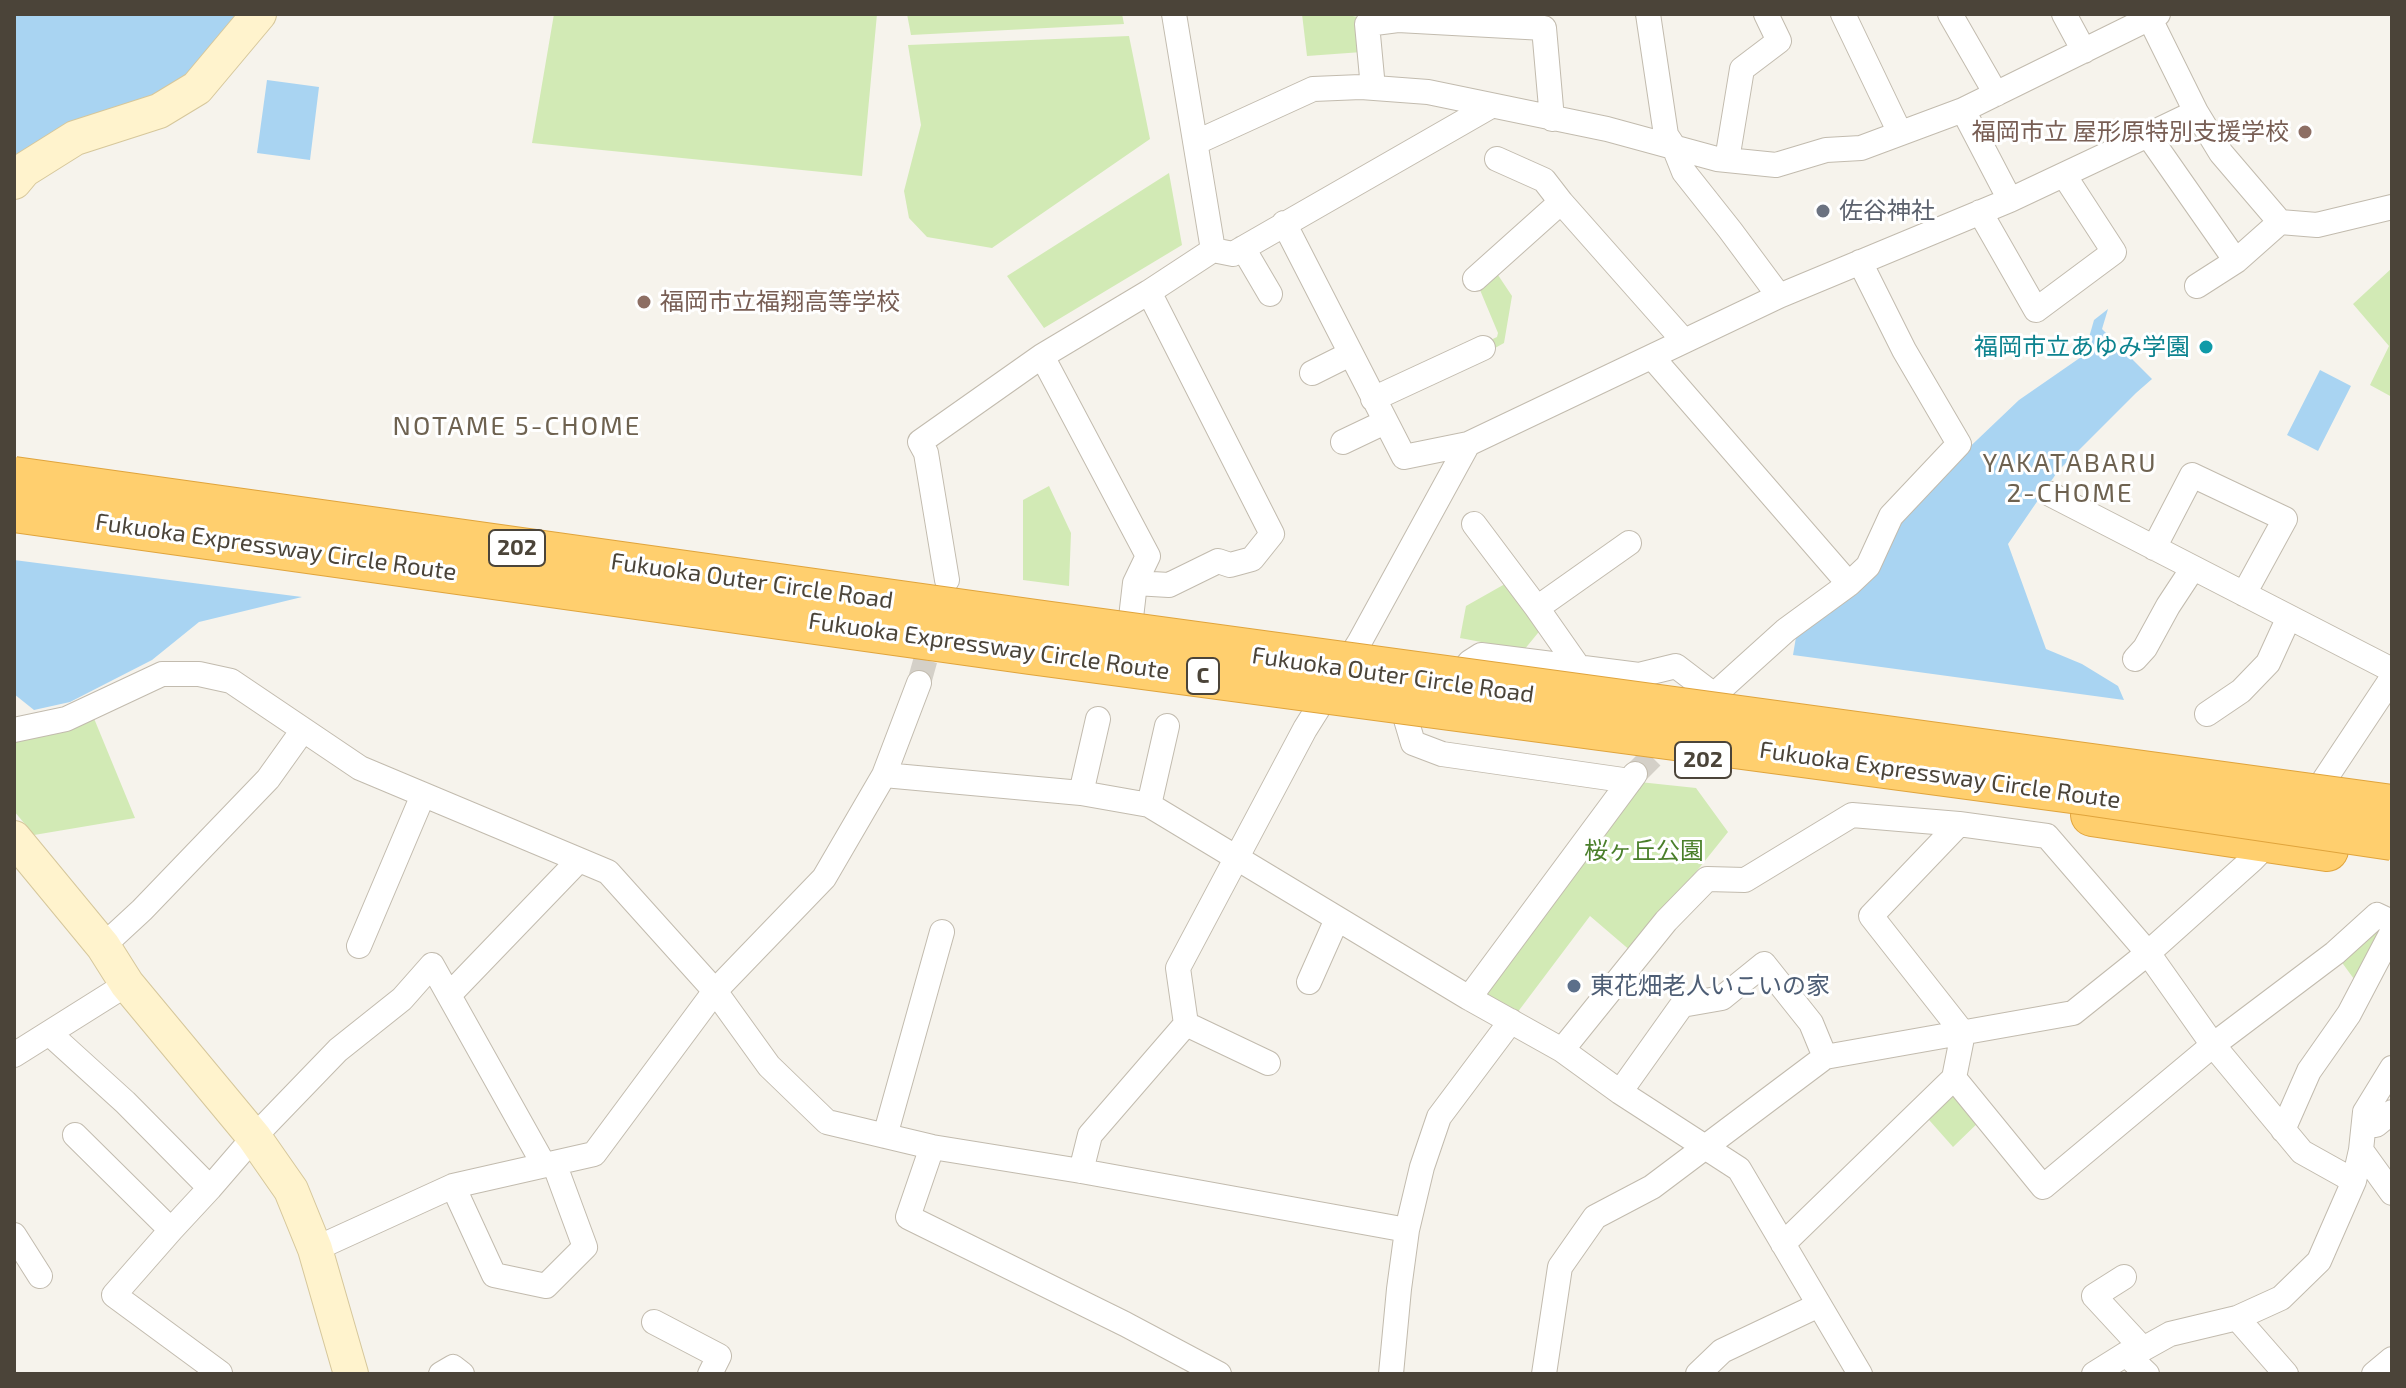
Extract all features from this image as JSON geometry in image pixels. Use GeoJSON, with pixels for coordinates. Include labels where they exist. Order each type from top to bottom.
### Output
{"type":"FeatureCollection","features":[{"type":"Feature","properties":{"kind":"highway"},"geometry":{"type":"LineString","coordinates":[[14,456],[523,534],[731,579]]}},
{"type":"Feature","properties":{"kind":"highway","name":"Fukuoka Outer Circle Road"},"geometry":{"type":"LineString","coordinates":[[14,478],[2392,815]]}},
{"type":"Feature","properties":{"kind":"highway","name":"Fukuoka Expressway Circle Route"},"geometry":{"type":"LineString","coordinates":[[14,478],[2392,806]]}},
{"type":"Feature","properties":{"kind":"highway","name":"Fukuoka Expressway Circle Route"},"geometry":{"type":"LineString","coordinates":[[14,511],[1061,657],[2071,792],[2392,839]]}},
{"type":"Feature","properties":{"kind":"highway","name":"Fukuoka Outer Circle Road"},"geometry":{"type":"LineString","coordinates":[[14,524],[1320,708],[1405,716],[1825,779],[2392,858]]}},
{"type":"Feature","properties":{"kind":"highway"},"geometry":{"type":"LineString","coordinates":[[14,533],[154,549],[464,574]]}},
{"type":"Feature","properties":{"kind":"street"},"geometry":{"type":"LineString","coordinates":[[14,182],[24,170],[75,138],[159,111],[197,88],[259,14]]}},
{"type":"Feature","properties":{"kind":"street"},"geometry":{"type":"LineString","coordinates":[[1174,14],[1213,250]]}},
{"type":"Feature","properties":{"kind":"street"},"geometry":{"type":"LineString","coordinates":[[1648,14],[1666,135],[1684,172],[1779,296]]}},
{"type":"Feature","properties":{"kind":"street"},"geometry":{"type":"LineString","coordinates":[[1727,160],[1742,69],[1779,41],[1766,14]]}},
{"type":"Feature","properties":{"kind":"street"},"geometry":{"type":"LineString","coordinates":[[1843,14],[1900,133]]}},
{"type":"Feature","properties":{"kind":"street"},"geometry":{"type":"LineString","coordinates":[[1950,14],[1996,94]]}},
{"type":"Feature","properties":{"kind":"street"},"geometry":{"type":"LineString","coordinates":[[2064,14],[2084,51]]}},
{"type":"Feature","properties":{"kind":"street"},"geometry":{"type":"LineString","coordinates":[[1197,142],[1313,89],[1373,88],[1428,92],[1607,129],[1727,160],[1776,165],[1826,150],[1861,148],[1963,110],[2154,16],[2196,112],[2221,153],[2280,222],[2317,225],[2392,207]]}},
{"type":"Feature","properties":{"kind":"street"},"geometry":{"type":"LineString","coordinates":[[1373,88],[1367,24],[1398,17],[1544,28],[1552,119]]}},
{"type":"Feature","properties":{"kind":"street"},"geometry":{"type":"LineString","coordinates":[[947,580],[926,453],[920,442],[1042,356],[1213,250],[1233,254],[1491,106]]}},
{"type":"Feature","properties":{"kind":"street"},"geometry":{"type":"LineString","coordinates":[[1963,110],[2010,200]]}},
{"type":"Feature","properties":{"kind":"street"},"geometry":{"type":"LineString","coordinates":[[1284,223],[1404,457],[1468,444],[1779,296],[2010,200],[2196,112]]}},
{"type":"Feature","properties":{"kind":"street"},"geometry":{"type":"LineString","coordinates":[[2148,135],[2236,261]]}},
{"type":"Feature","properties":{"kind":"street"},"geometry":{"type":"LineString","coordinates":[[1497,159],[1544,180],[1684,341]]}},
{"type":"Feature","properties":{"kind":"street"},"geometry":{"type":"LineString","coordinates":[[1980,212],[2036,310],[2114,252],[2064,175]]}},
{"type":"Feature","properties":{"kind":"street"},"geometry":{"type":"LineString","coordinates":[[1475,279],[1561,202]]}},
{"type":"Feature","properties":{"kind":"street"},"geometry":{"type":"LineString","coordinates":[[2197,286],[2236,261],[2280,222]]}},
{"type":"Feature","properties":{"kind":"street"},"geometry":{"type":"LineString","coordinates":[[1243,248],[1270,294]]}},
{"type":"Feature","properties":{"kind":"street"},"geometry":{"type":"LineString","coordinates":[[1452,684],[1470,662],[1481,655],[1639,675],[1676,666],[1714,695],[1786,630],[1849,584],[1868,566],[1891,516],[1959,444],[1904,350],[1860,262]]}},
{"type":"Feature","properties":{"kind":"street"},"geometry":{"type":"LineString","coordinates":[[1135,583],[1169,585],[1218,561],[1230,565],[1252,559],[1272,534],[1149,292]]}},
{"type":"Feature","properties":{"kind":"street"},"geometry":{"type":"LineString","coordinates":[[1373,399],[1483,348]]}},
{"type":"Feature","properties":{"kind":"street"},"geometry":{"type":"LineString","coordinates":[[1312,373],[1350,354]]}},
{"type":"Feature","properties":{"kind":"street"},"geometry":{"type":"LineString","coordinates":[[1042,356],[1148,556],[1135,583],[1129,635]]}},
{"type":"Feature","properties":{"kind":"street"},"geometry":{"type":"LineString","coordinates":[[1652,357],[1849,584]]}},
{"type":"Feature","properties":{"kind":"street"},"geometry":{"type":"LineString","coordinates":[[1343,442],[1385,422]]}},
{"type":"Feature","properties":{"kind":"street"},"geometry":{"type":"LineString","coordinates":[[1081,1171],[1090,1135],[1186,1024],[1178,968],[1305,729],[1359,643],[1468,444]]}},
{"type":"Feature","properties":{"kind":"street"},"geometry":{"type":"LineString","coordinates":[[2154,548],[2192,475],[2285,519],[2244,594]]}},
{"type":"Feature","properties":{"kind":"street"},"geometry":{"type":"LineString","coordinates":[[2050,494],[2392,670]]}},
{"type":"Feature","properties":{"kind":"street"},"geometry":{"type":"LineString","coordinates":[[1474,524],[1579,668]]}},
{"type":"Feature","properties":{"kind":"street"},"geometry":{"type":"LineString","coordinates":[[1537,608],[1629,543]]}},
{"type":"Feature","properties":{"kind":"street"},"geometry":{"type":"LineString","coordinates":[[2135,659],[2145,648],[2193,568]]}},
{"type":"Feature","properties":{"kind":"street"},"geometry":{"type":"LineString","coordinates":[[2207,714],[2241,691],[2268,663],[2289,617]]}},
{"type":"Feature","properties":{"kind":"street"},"geometry":{"type":"LineString","coordinates":[[14,730],[66,719],[162,674],[199,674],[231,681],[360,768],[608,872],[715,991],[769,1066],[827,1122],[932,1147],[1407,1230]]}},
{"type":"Feature","properties":{"kind":"street"},"geometry":{"type":"LineString","coordinates":[[1544,1374],[1560,1267],[1595,1217],[1652,1187],[1825,1057],[2073,1013],[2148,953],[2310,803],[2392,678]]}},
{"type":"Feature","properties":{"kind":"street"},"geometry":{"type":"LineString","coordinates":[[315,1249],[453,1186],[594,1154],[715,991],[824,878],[884,775],[919,683]]}},
{"type":"Feature","properties":{"kind":"street"},"geometry":{"type":"LineString","coordinates":[[1405,716],[1413,743],[1442,754],[1633,778],[1469,998]]}},
{"type":"Feature","properties":{"kind":"street"},"geometry":{"type":"LineString","coordinates":[[1081,793],[1098,719]]}},
{"type":"Feature","properties":{"kind":"street"},"geometry":{"type":"LineString","coordinates":[[1149,805],[1167,726]]}},
{"type":"Feature","properties":{"kind":"street"},"geometry":{"type":"LineString","coordinates":[[103,946],[142,910],[268,779],[303,730]]}},
{"type":"Feature","properties":{"kind":"street"},"geometry":{"type":"LineString","coordinates":[[884,775],[1081,793],[1149,805],[1469,998],[1562,1050],[1620,1092],[1739,1169],[1860,1374]]}},
{"type":"Feature","properties":{"kind":"street"},"geometry":{"type":"LineString","coordinates":[[359,946],[423,795]]}},
{"type":"Feature","properties":{"kind":"street"},"geometry":{"type":"LineString","coordinates":[[1562,1050],[1666,921],[1707,879],[1745,880],[1852,815],[1959,824],[2047,836],[2148,953],[2213,1045],[2302,1152],[2354,1181]]}},
{"type":"Feature","properties":{"kind":"street"},"geometry":{"type":"LineString","coordinates":[[1783,1244],[1954,1078],[1963,1033],[1871,916],[1959,824]]}},
{"type":"Feature","properties":{"kind":"street"},"geometry":{"type":"LineString","coordinates":[[14,838],[103,946],[127,984],[254,1137],[291,1190],[315,1249],[351,1374]]}},
{"type":"Feature","properties":{"kind":"street"},"geometry":{"type":"LineString","coordinates":[[449,995],[579,860]]}},
{"type":"Feature","properties":{"kind":"street"},"geometry":{"type":"LineString","coordinates":[[1954,1078],[2043,1187],[2213,1045],[2335,953],[2377,915],[2392,922]]}},
{"type":"Feature","properties":{"kind":"street"},"geometry":{"type":"LineString","coordinates":[[1309,982],[1337,919]]}},
{"type":"Feature","properties":{"kind":"street"},"geometry":{"type":"LineString","coordinates":[[885,1136],[942,932]]}},
{"type":"Feature","properties":{"kind":"street"},"geometry":{"type":"LineString","coordinates":[[2283,1130],[2309,1071],[2349,1014],[2392,932]]}},
{"type":"Feature","properties":{"kind":"street"},"geometry":{"type":"LineString","coordinates":[[1620,1092],[1682,1005],[1722,998],[1764,964],[1811,1023],[1825,1057]]}},
{"type":"Feature","properties":{"kind":"street"},"geometry":{"type":"LineString","coordinates":[[220,1373],[114,1295],[254,1137],[338,1050],[402,999],[432,965],[549,1164],[585,1247],[546,1286],[494,1275],[453,1186]]}},
{"type":"Feature","properties":{"kind":"street"},"geometry":{"type":"LineString","coordinates":[[14,1055],[127,984]]}},
{"type":"Feature","properties":{"kind":"street"},"geometry":{"type":"LineString","coordinates":[[1391,1374],[1407,1230],[1422,1167],[1439,1117],[1511,1021]]}},
{"type":"Feature","properties":{"kind":"street"},"geometry":{"type":"LineString","coordinates":[[1186,1024],[1268,1063]]}},
{"type":"Feature","properties":{"kind":"street"},"geometry":{"type":"LineString","coordinates":[[49,1033],[125,1102],[210,1188]]}},
{"type":"Feature","properties":{"kind":"street"},"geometry":{"type":"LineString","coordinates":[[2094,1374],[2170,1334],[2237,1318],[2281,1298],[2319,1261],[2354,1181],[2365,1112],[2392,1068]]}},
{"type":"Feature","properties":{"kind":"street"},"geometry":{"type":"LineString","coordinates":[[2365,1112],[2376,1125],[2392,1112]]}},
{"type":"Feature","properties":{"kind":"street"},"geometry":{"type":"LineString","coordinates":[[75,1135],[171,1230]]}},
{"type":"Feature","properties":{"kind":"street"},"geometry":{"type":"LineString","coordinates":[[932,1147],[908,1217],[1219,1374]]}},
{"type":"Feature","properties":{"kind":"street"},"geometry":{"type":"LineString","coordinates":[[2361,1150],[2392,1193]]}},
{"type":"Feature","properties":{"kind":"street"},"geometry":{"type":"LineString","coordinates":[[14,1235],[40,1276]]}},
{"type":"Feature","properties":{"kind":"street"},"geometry":{"type":"LineString","coordinates":[[2124,1277],[2094,1296],[2135,1351],[2147,1374]]}},
{"type":"Feature","properties":{"kind":"street"},"geometry":{"type":"LineString","coordinates":[[1698,1374],[1722,1351],[1819,1305]]}},
{"type":"Feature","properties":{"kind":"street"},"geometry":{"type":"LineString","coordinates":[[2237,1318],[2286,1374]]}},
{"type":"Feature","properties":{"kind":"street"},"geometry":{"type":"LineString","coordinates":[[654,1322],[719,1356],[710,1374]]}},
{"type":"Feature","properties":{"kind":"street"},"geometry":{"type":"LineString","coordinates":[[2374,1374],[2392,1359]]}},
{"type":"Feature","properties":{"kind":"street"},"geometry":{"type":"LineString","coordinates":[[441,1374],[453,1367],[462,1374]]}},
{"type":"Feature","properties":{"kind":"green space"},"geometry":{"type":"Polygon","coordinates":[[[554,14],[877,14],[862,176],[532,143],[554,14]]]}},
{"type":"Feature","properties":{"kind":"green space"},"geometry":{"type":"Polygon","coordinates":[[[907,14],[1122,14],[1124,24],[911,35],[907,14]]]}},
{"type":"Feature","properties":{"kind":"green space"},"geometry":{"type":"Polygon","coordinates":[[[1302,14],[1358,17],[1362,52],[1307,56],[1302,14]]]}},
{"type":"Feature","properties":{"kind":"green space"},"geometry":{"type":"Polygon","coordinates":[[[1129,36],[1150,139],[992,248],[927,237],[909,218],[904,191],[921,125],[908,45],[1129,36]]]}},
{"type":"Feature","properties":{"kind":"green space"},"geometry":{"type":"Polygon","coordinates":[[[1169,173],[1182,245],[1044,328],[1007,276],[1169,173]]]}},
{"type":"Feature","properties":{"kind":"green space"},"geometry":{"type":"Polygon","coordinates":[[[2392,268],[2392,397],[2370,385],[2389,346],[2353,304],[2392,268]]]}},
{"type":"Feature","properties":{"kind":"green space"},"geometry":{"type":"Polygon","coordinates":[[[1496,272],[1512,296],[1504,343],[1486,353],[1482,344],[1497,337],[1498,333],[1480,290],[1496,272]]]}},
{"type":"Feature","properties":{"kind":"green space"},"geometry":{"type":"Polygon","coordinates":[[[1049,486],[1071,533],[1069,586],[1023,580],[1023,500],[1049,486]]]}},
{"type":"Feature","properties":{"kind":"green space"},"geometry":{"type":"Polygon","coordinates":[[[1512,580],[1542,628],[1524,650],[1460,638],[1466,606],[1512,580]]]}},
{"type":"Feature","properties":{"kind":"green space"},"geometry":{"type":"Polygon","coordinates":[[[93,716],[135,818],[34,835],[14,811],[14,738],[93,716]]]}},
{"type":"Feature","properties":{"kind":"green space","name":"桜ヶ丘公園"},"geometry":{"type":"Polygon","coordinates":[[[1630,781],[1696,788],[1728,832],[1632,952],[1590,916],[1511,1021],[1469,998],[1630,781]]]}},
{"type":"Feature","properties":{"kind":"green space"},"geometry":{"type":"Polygon","coordinates":[[[2392,922],[2362,990],[2335,953],[2392,922]]]}},
{"type":"Feature","properties":{"kind":"green space"},"geometry":{"type":"Polygon","coordinates":[[[1954,1081],[1983,1118],[1953,1147],[1922,1112],[1954,1081]]]}},
{"type":"Feature","properties":{"kind":"water"},"geometry":{"type":"Polygon","coordinates":[[[14,14],[244,14],[195,67],[146,106],[14,162],[14,14]]]}},
{"type":"Feature","properties":{"kind":"water"},"geometry":{"type":"Polygon","coordinates":[[[267,80],[319,87],[310,160],[257,153],[267,80]]]}},
{"type":"Feature","properties":{"kind":"water"},"geometry":{"type":"Polygon","coordinates":[[[2108,309],[2102,329],[2152,379],[2058,471],[2008,544],[2046,649],[2082,664],[2118,686],[2124,700],[1793,655],[1797,631],[1894,519],[2019,400],[2084,355],[2094,320],[2108,309]]]}},
{"type":"Feature","properties":{"kind":"water"},"geometry":{"type":"Polygon","coordinates":[[[2320,370],[2351,386],[2318,451],[2287,435],[2320,370]]]}},
{"type":"Feature","properties":{"kind":"water"},"geometry":{"type":"Polygon","coordinates":[[[14,560],[302,597],[199,622],[152,660],[70,702],[34,710],[14,694],[14,560]]]}},
{"type":"Feature","properties":{"kind":"tunnel"},"geometry":{"type":"LineString","coordinates":[[919,683],[934,629]]}},
{"type":"Feature","properties":{"kind":"tunnel"},"geometry":{"type":"LineString","coordinates":[[1635,774],[1676,733]]}},
{"type":"Feature","properties":{"kind":"place","name":"福岡市立 屋形原特別支援学校"},"geometry":{"type":"Point","coordinates":[2305,132]}},
{"type":"Feature","properties":{"kind":"place","name":"佐谷神社"},"geometry":{"type":"Point","coordinates":[1823,211]}},
{"type":"Feature","properties":{"kind":"place","name":"福岡市立福翔高等学校"},"geometry":{"type":"Point","coordinates":[644,302]}},
{"type":"Feature","properties":{"kind":"place","name":"福岡市立あゆみ学園"},"geometry":{"type":"Point","coordinates":[2206,347]}},
{"type":"Feature","properties":{"kind":"place","name":"東花畑老人いこいの家"},"geometry":{"type":"Point","coordinates":[1574,986]}},
{"type":"Feature","properties":{"kind":"district","name":"NOTAME 5-CHOME"},"geometry":{"type":"Point","coordinates":[517,426]}},
{"type":"Feature","properties":{"kind":"district","name":"YAKATABARU 2-CHOME"},"geometry":{"type":"Point","coordinates":[2070,478]}}]}
